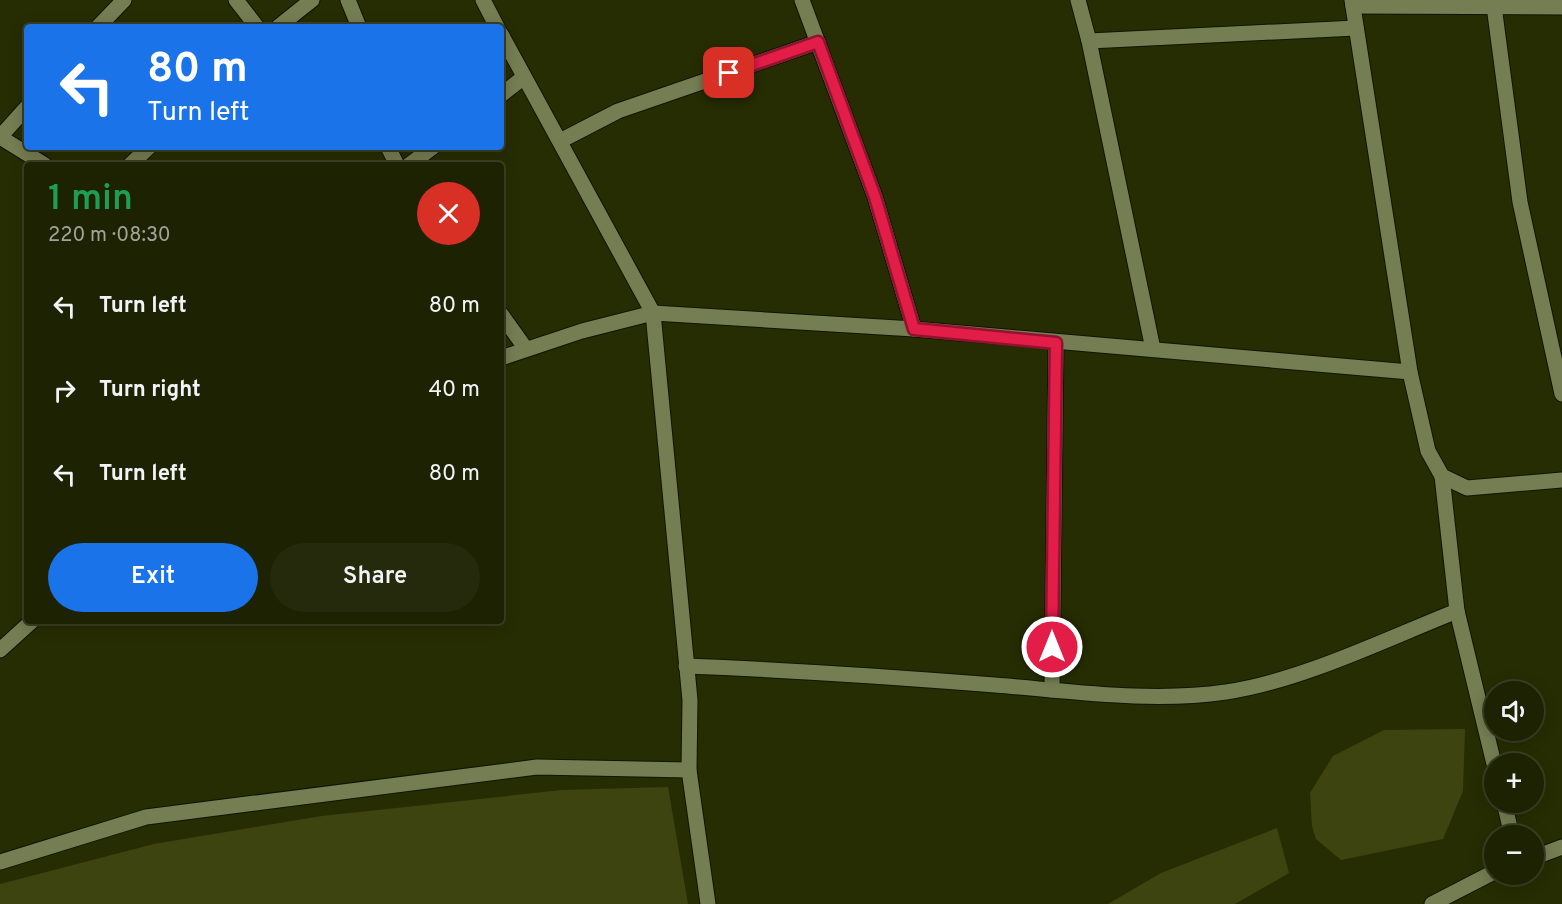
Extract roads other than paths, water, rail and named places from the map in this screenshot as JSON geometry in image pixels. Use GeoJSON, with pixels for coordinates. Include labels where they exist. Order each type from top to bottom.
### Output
{"type":"FeatureCollection","features":[{"type":"Feature","properties":{"kind":"street"},"geometry":{"type":"LineString","coordinates":[[101,24],[124,0]]}},
{"type":"Feature","properties":{"kind":"street"},"geometry":{"type":"LineString","coordinates":[[236,0],[255,24]]}},
{"type":"Feature","properties":{"kind":"street"},"geometry":{"type":"LineString","coordinates":[[282,24],[312,0]]}},
{"type":"Feature","properties":{"kind":"street"},"geometry":{"type":"LineString","coordinates":[[348,0],[358,24]]}},
{"type":"Feature","properties":{"kind":"street"},"geometry":{"type":"LineString","coordinates":[[483,0],[495,24]]}},
{"type":"Feature","properties":{"kind":"street"},"geometry":{"type":"LineString","coordinates":[[802,0],[875,197],[914,329]]}},
{"type":"Feature","properties":{"kind":"street"},"geometry":{"type":"LineString","coordinates":[[1078,0],[1089,41],[1153,349]]}},
{"type":"Feature","properties":{"kind":"street"},"geometry":{"type":"LineString","coordinates":[[1491,753],[1457,611],[1442,477],[1428,451],[1410,372],[1352,3],[1562,7]]}},
{"type":"Feature","properties":{"kind":"street"},"geometry":{"type":"LineString","coordinates":[[1494,6],[1520,202],[1562,394]]}},
{"type":"Feature","properties":{"kind":"street"},"geometry":{"type":"LineString","coordinates":[[1089,41],[1356,28]]}},
{"type":"Feature","properties":{"kind":"street"},"geometry":{"type":"LineString","coordinates":[[504,40],[653,313],[690,700],[689,770],[708,904]]}},
{"type":"Feature","properties":{"kind":"street"},"geometry":{"type":"LineString","coordinates":[[560,141],[618,111],[818,42]]}},
{"type":"Feature","properties":{"kind":"street"},"geometry":{"type":"LineString","coordinates":[[504,92],[524,77]]}},
{"type":"Feature","properties":{"kind":"street"},"geometry":{"type":"LineString","coordinates":[[24,110],[0,137],[40,162]]}},
{"type":"Feature","properties":{"kind":"street"},"geometry":{"type":"LineString","coordinates":[[133,162],[146,150]]}},
{"type":"Feature","properties":{"kind":"street"},"geometry":{"type":"LineString","coordinates":[[413,162],[429,150]]}},
{"type":"Feature","properties":{"kind":"street"},"geometry":{"type":"LineString","coordinates":[[504,357],[582,330],[653,313],[914,329],[1410,372]]}},
{"type":"Feature","properties":{"kind":"street"},"geometry":{"type":"LineString","coordinates":[[504,318],[526,349]]}},
{"type":"Feature","properties":{"kind":"street"},"geometry":{"type":"LineString","coordinates":[[1052,690],[1056,343]]}},
{"type":"Feature","properties":{"kind":"street"},"geometry":{"type":"LineString","coordinates":[[1442,477],[1467,488],[1562,480]]}},
{"type":"Feature","properties":{"kind":"street"},"geometry":{"type":"LineString","coordinates":[[686,666],[830,672],[1179,698],[1229,692],[1297,674],[1457,611]]}},
{"type":"Feature","properties":{"kind":"street"},"geometry":{"type":"LineString","coordinates":[[0,650],[29,624]]}},
{"type":"Feature","properties":{"kind":"street"},"geometry":{"type":"LineString","coordinates":[[0,862],[146,816],[537,766],[689,770]]}},
{"type":"Feature","properties":{"kind":"street"},"geometry":{"type":"LineString","coordinates":[[1544,854],[1562,847]]}},
{"type":"Feature","properties":{"kind":"street"},"geometry":{"type":"LineString","coordinates":[[1437,903],[1484,877]]}}]}
